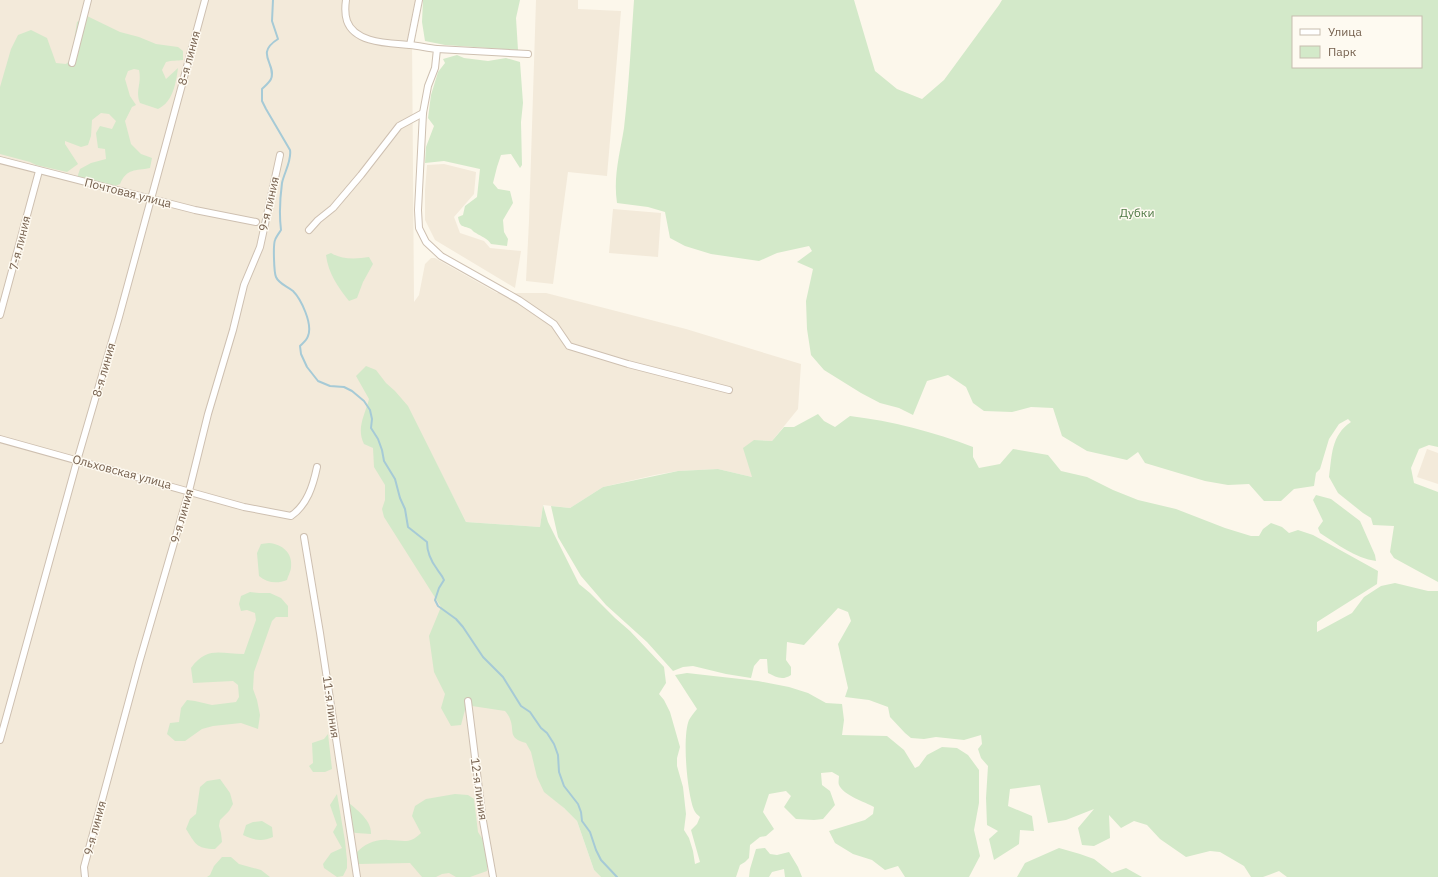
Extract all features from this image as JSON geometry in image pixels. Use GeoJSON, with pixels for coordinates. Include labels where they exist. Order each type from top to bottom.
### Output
{"type":"FeatureCollection","features":[{"type":"Feature","properties":{"kind":"street"},"geometry":{"type":"LineString","coordinates":[[72,63],[88,0]]}},
{"type":"Feature","properties":{"kind":"street","name":"8-я линия"},"geometry":{"type":"LineString","coordinates":[[0,740],[22,666],[77,460],[117,325],[205,0]]}},
{"type":"Feature","properties":{"kind":"street"},"geometry":{"type":"LineString","coordinates":[[346,0],[345,9],[347,22],[355,33],[377,43],[410,45],[437,49],[528,54]]}},
{"type":"Feature","properties":{"kind":"street"},"geometry":{"type":"LineString","coordinates":[[410,45],[419,0]]}},
{"type":"Feature","properties":{"kind":"street"},"geometry":{"type":"LineString","coordinates":[[437,49],[435,68],[428,86],[423,114],[418,210],[420,228],[426,242],[441,256],[519,300],[554,324],[569,346],[628,364],[729,390]]}},
{"type":"Feature","properties":{"kind":"street"},"geometry":{"type":"LineString","coordinates":[[309,230],[318,220],[333,208],[362,175],[399,126],[423,114]]}},
{"type":"Feature","properties":{"kind":"street","name":"9-я линия"},"geometry":{"type":"LineString","coordinates":[[85,877],[84,867],[139,663],[189,491],[208,414],[234,330],[244,284],[260,247],[280,155]]}},
{"type":"Feature","properties":{"kind":"street","name":"Почтовая улица"},"geometry":{"type":"LineString","coordinates":[[0,160],[195,210],[256,222]]}},
{"type":"Feature","properties":{"kind":"street","name":"7-я линия"},"geometry":{"type":"LineString","coordinates":[[0,315],[39,171]]}},
{"type":"Feature","properties":{"kind":"street","name":"Ольховская улица"},"geometry":{"type":"LineString","coordinates":[[0,439],[244,507],[291,516],[297,512],[308,498],[317,467]]}},
{"type":"Feature","properties":{"kind":"street","name":"11-я линия"},"geometry":{"type":"LineString","coordinates":[[304,537],[357,877]]}},
{"type":"Feature","properties":{"kind":"street","name":"12-я линия"},"geometry":{"type":"LineString","coordinates":[[468,701],[483,821],[493,877]]}},
{"type":"Feature","properties":{"kind":"shaded area"},"geometry":{"type":"Polygon","coordinates":[[[0,0],[416,0],[412,37],[414,302],[419,295],[425,264],[431,258],[435,258],[497,293],[546,293],[686,329],[801,364],[798,409],[772,441],[754,440],[752,477],[718,469],[678,471],[603,487],[570,508],[543,505],[540,527],[466,522],[415,422],[560,804],[577,821],[594,870],[601,877],[0,877],[0,0]]]}},
{"type":"Feature","properties":{"kind":"shaded area"},"geometry":{"type":"Polygon","coordinates":[[[536,0],[578,0],[578,9],[621,11],[607,176],[568,172],[553,284],[526,281],[536,0]]]}},
{"type":"Feature","properties":{"kind":"shaded area"},"geometry":{"type":"Polygon","coordinates":[[[444,164],[476,172],[474,194],[454,217],[460,233],[484,241],[490,248],[521,251],[515,288],[435,240],[425,220],[427,165],[444,164]]]}},
{"type":"Feature","properties":{"kind":"shaded area"},"geometry":{"type":"Polygon","coordinates":[[[613,209],[661,213],[658,257],[609,253],[613,209]]]}},
{"type":"Feature","properties":{"kind":"shaded area"},"geometry":{"type":"Polygon","coordinates":[[[1427,449],[1438,453],[1438,484],[1417,477],[1427,449]]]}},
{"type":"Feature","properties":{"kind":"green space"},"geometry":{"type":"Polygon","coordinates":[[[423,0],[520,0],[516,18],[518,50],[445,45],[425,41],[422,22],[423,0]]]}},
{"type":"Feature","properties":{"kind":"green space","name":"Дубки"},"geometry":{"type":"Polygon","coordinates":[[[634,0],[854,0],[875,71],[897,89],[922,99],[944,80],[1002,0],[1438,0],[1438,447],[1429,445],[1419,449],[1411,468],[1414,483],[1438,492],[1438,582],[1394,558],[1390,552],[1394,526],[1373,525],[1371,518],[1338,493],[1329,477],[1334,446],[1344,427],[1351,422],[1348,419],[1339,424],[1329,439],[1320,469],[1316,473],[1314,486],[1294,489],[1281,501],[1264,501],[1249,484],[1228,485],[1205,481],[1145,463],[1138,452],[1127,460],[1087,451],[1062,436],[1053,408],[1031,407],[1012,412],[984,411],[973,403],[966,387],[948,375],[927,381],[913,415],[899,408],[880,403],[861,393],[824,370],[811,355],[807,329],[806,301],[813,269],[797,262],[812,251],[809,246],[777,253],[759,261],[711,254],[685,246],[670,238],[665,212],[648,207],[617,203],[616,174],[624,128],[629,80],[634,0]]]}},
{"type":"Feature","properties":{"kind":"green space"},"geometry":{"type":"Polygon","coordinates":[[[87,16],[120,32],[139,37],[156,44],[178,47],[183,51],[183,60],[166,62],[162,70],[166,79],[178,68],[173,92],[167,102],[158,109],[140,103],[138,94],[140,79],[139,70],[134,69],[128,71],[125,79],[130,96],[136,105],[132,107],[125,121],[131,144],[141,154],[152,158],[150,168],[132,171],[126,175],[120,184],[111,188],[77,178],[80,169],[91,163],[106,159],[105,149],[98,148],[96,133],[100,126],[112,129],[116,121],[109,114],[101,113],[92,120],[91,136],[88,145],[81,147],[65,141],[65,144],[78,164],[67,172],[36,165],[0,154],[0,87],[11,49],[18,35],[31,30],[47,38],[56,63],[66,64],[74,57],[74,41],[77,22],[87,16]]]}},
{"type":"Feature","properties":{"kind":"green space"},"geometry":{"type":"Polygon","coordinates":[[[457,55],[464,58],[488,61],[506,58],[520,62],[523,103],[521,122],[522,165],[520,168],[511,154],[501,155],[493,183],[498,189],[510,191],[513,203],[503,220],[504,232],[508,239],[507,246],[491,244],[471,229],[462,226],[460,223],[458,217],[463,215],[465,206],[477,197],[480,169],[444,161],[425,163],[426,147],[434,126],[428,118],[431,95],[438,72],[445,63],[443,59],[457,55]]]}},
{"type":"Feature","properties":{"kind":"green space"},"geometry":{"type":"Polygon","coordinates":[[[331,253],[345,258],[369,257],[373,264],[363,282],[357,298],[349,301],[334,280],[326,255],[331,253]]]}},
{"type":"Feature","properties":{"kind":"green space"},"geometry":{"type":"Polygon","coordinates":[[[366,366],[376,370],[408,406],[466,522],[540,527],[543,505],[548,522],[579,584],[630,631],[664,667],[666,683],[659,694],[670,712],[680,747],[677,758],[677,766],[683,787],[686,814],[684,830],[689,838],[695,864],[700,862],[691,830],[697,824],[700,817],[694,811],[689,791],[686,765],[686,738],[689,720],[697,709],[675,675],[687,673],[758,681],[789,687],[808,693],[826,703],[842,704],[844,720],[842,735],[887,736],[904,750],[915,768],[919,766],[927,755],[942,747],[957,748],[968,755],[979,770],[979,803],[974,830],[980,856],[969,877],[905,877],[898,866],[885,870],[872,860],[853,854],[835,843],[829,831],[865,820],[873,814],[874,807],[841,789],[839,785],[839,776],[832,772],[821,773],[822,785],[830,791],[835,805],[823,819],[796,819],[784,807],[791,796],[786,791],[769,794],[763,812],[774,829],[766,836],[760,837],[750,845],[749,858],[740,865],[736,877],[601,877],[594,870],[577,821],[544,792],[537,777],[531,752],[526,743],[516,739],[514,736],[510,719],[505,711],[472,706],[465,710],[461,725],[451,726],[441,708],[445,694],[434,672],[429,636],[441,607],[384,517],[382,509],[385,500],[385,485],[374,467],[373,448],[364,444],[361,432],[362,422],[369,399],[356,376],[366,366]]]}},
{"type":"Feature","properties":{"kind":"green space"},"geometry":{"type":"Polygon","coordinates":[[[818,414],[824,421],[835,427],[850,416],[866,418],[913,428],[973,447],[973,457],[979,468],[1000,464],[1013,449],[1048,455],[1061,471],[1087,477],[1138,500],[1176,509],[1225,528],[1251,536],[1259,536],[1263,529],[1271,523],[1282,527],[1289,533],[1298,530],[1313,535],[1378,571],[1377,584],[1317,622],[1317,632],[1352,613],[1364,597],[1381,586],[1395,583],[1428,591],[1438,591],[1438,877],[1287,877],[1279,871],[1263,877],[1251,877],[1244,866],[1220,852],[1210,851],[1186,857],[1160,839],[1147,825],[1134,821],[1121,828],[1109,815],[1110,838],[1094,846],[1082,845],[1078,828],[1094,809],[1066,820],[1048,823],[1040,785],[1010,789],[1008,806],[1032,816],[1034,831],[1020,830],[1019,844],[994,860],[989,839],[998,831],[987,825],[986,798],[988,766],[981,758],[978,749],[982,744],[981,735],[964,740],[936,737],[924,739],[911,738],[890,717],[888,707],[869,700],[845,697],[848,688],[838,644],[851,621],[848,612],[838,608],[804,645],[787,642],[786,660],[791,667],[791,675],[788,677],[779,678],[768,673],[767,659],[760,659],[754,666],[751,678],[693,666],[683,667],[673,671],[647,642],[606,605],[581,576],[558,537],[551,506],[570,508],[603,487],[678,471],[718,469],[752,477],[743,448],[754,440],[772,441],[784,427],[794,427],[818,414]]]}},
{"type":"Feature","properties":{"kind":"green space"},"geometry":{"type":"Polygon","coordinates":[[[1316,495],[1331,499],[1360,521],[1375,555],[1376,561],[1354,554],[1320,533],[1318,528],[1323,521],[1313,500],[1316,495]]]}},
{"type":"Feature","properties":{"kind":"green space"},"geometry":{"type":"Polygon","coordinates":[[[269,543],[282,547],[286,550],[290,557],[291,570],[287,580],[272,582],[259,576],[257,553],[261,544],[269,543]]]}},
{"type":"Feature","properties":{"kind":"green space"},"geometry":{"type":"Polygon","coordinates":[[[250,592],[270,593],[281,598],[288,606],[288,617],[276,617],[272,621],[254,672],[253,689],[260,715],[258,729],[241,723],[213,726],[202,729],[185,741],[175,741],[167,734],[170,723],[179,722],[181,708],[187,700],[212,705],[236,702],[239,697],[238,685],[233,681],[193,683],[191,668],[197,661],[208,654],[244,654],[256,620],[255,613],[247,610],[241,611],[239,604],[241,596],[250,592]]]}},
{"type":"Feature","properties":{"kind":"green space"},"geometry":{"type":"Polygon","coordinates":[[[328,734],[332,769],[325,772],[313,772],[309,766],[313,763],[312,743],[324,739],[328,734]]]}},
{"type":"Feature","properties":{"kind":"green space"},"geometry":{"type":"Polygon","coordinates":[[[220,779],[230,793],[233,804],[229,811],[220,820],[219,826],[222,842],[215,849],[209,849],[197,844],[186,829],[190,819],[196,814],[200,787],[207,781],[220,779]]]}},
{"type":"Feature","properties":{"kind":"green space"},"geometry":{"type":"Polygon","coordinates":[[[337,794],[345,841],[347,868],[343,876],[337,877],[324,868],[323,864],[331,853],[342,848],[333,832],[337,825],[330,805],[337,794]]]}},
{"type":"Feature","properties":{"kind":"green space"},"geometry":{"type":"Polygon","coordinates":[[[455,794],[468,795],[474,799],[478,832],[483,840],[486,852],[487,871],[470,877],[456,877],[449,873],[436,877],[422,877],[410,863],[358,864],[356,853],[370,843],[379,840],[409,840],[417,837],[421,833],[412,816],[415,806],[426,799],[455,794]]]}},
{"type":"Feature","properties":{"kind":"green space"},"geometry":{"type":"Polygon","coordinates":[[[343,798],[357,809],[365,818],[371,834],[352,832],[343,798]]]}},
{"type":"Feature","properties":{"kind":"green space"},"geometry":{"type":"Polygon","coordinates":[[[262,821],[272,827],[273,837],[265,840],[258,840],[243,835],[246,825],[253,822],[262,821]]]}},
{"type":"Feature","properties":{"kind":"green space"},"geometry":{"type":"Polygon","coordinates":[[[765,848],[770,854],[777,855],[789,852],[802,877],[785,877],[784,869],[772,872],[769,877],[749,877],[756,849],[765,848]]]}},
{"type":"Feature","properties":{"kind":"green space"},"geometry":{"type":"Polygon","coordinates":[[[1059,848],[1094,859],[1112,873],[1126,868],[1142,877],[1017,877],[1025,863],[1059,848]]]}},
{"type":"Feature","properties":{"kind":"green space"},"geometry":{"type":"Polygon","coordinates":[[[222,857],[231,857],[239,864],[261,870],[270,877],[207,877],[222,857]]]}},
{"type":"Feature","properties":{"kind":"waterway"},"geometry":{"type":"LineString","coordinates":[[273,0],[272,21],[278,39],[271,44],[268,49],[267,54],[272,74],[271,79],[262,89],[262,101],[290,150],[289,162],[282,183],[280,206],[281,230],[274,243],[274,265],[277,279],[293,291],[303,306],[308,319],[309,331],[307,339],[300,346],[301,354],[307,367],[318,381],[330,386],[344,387],[352,391],[364,401],[370,410],[372,419],[371,428],[378,439],[384,461],[395,479],[400,498],[405,509],[408,527],[427,542],[431,560],[444,580],[439,588],[435,600],[438,606],[456,619],[463,627],[483,657],[503,677],[521,706],[530,712],[541,728],[547,733],[554,744],[558,755],[559,772],[564,786],[578,804],[582,821],[590,832],[601,860],[617,877]]}}]}
